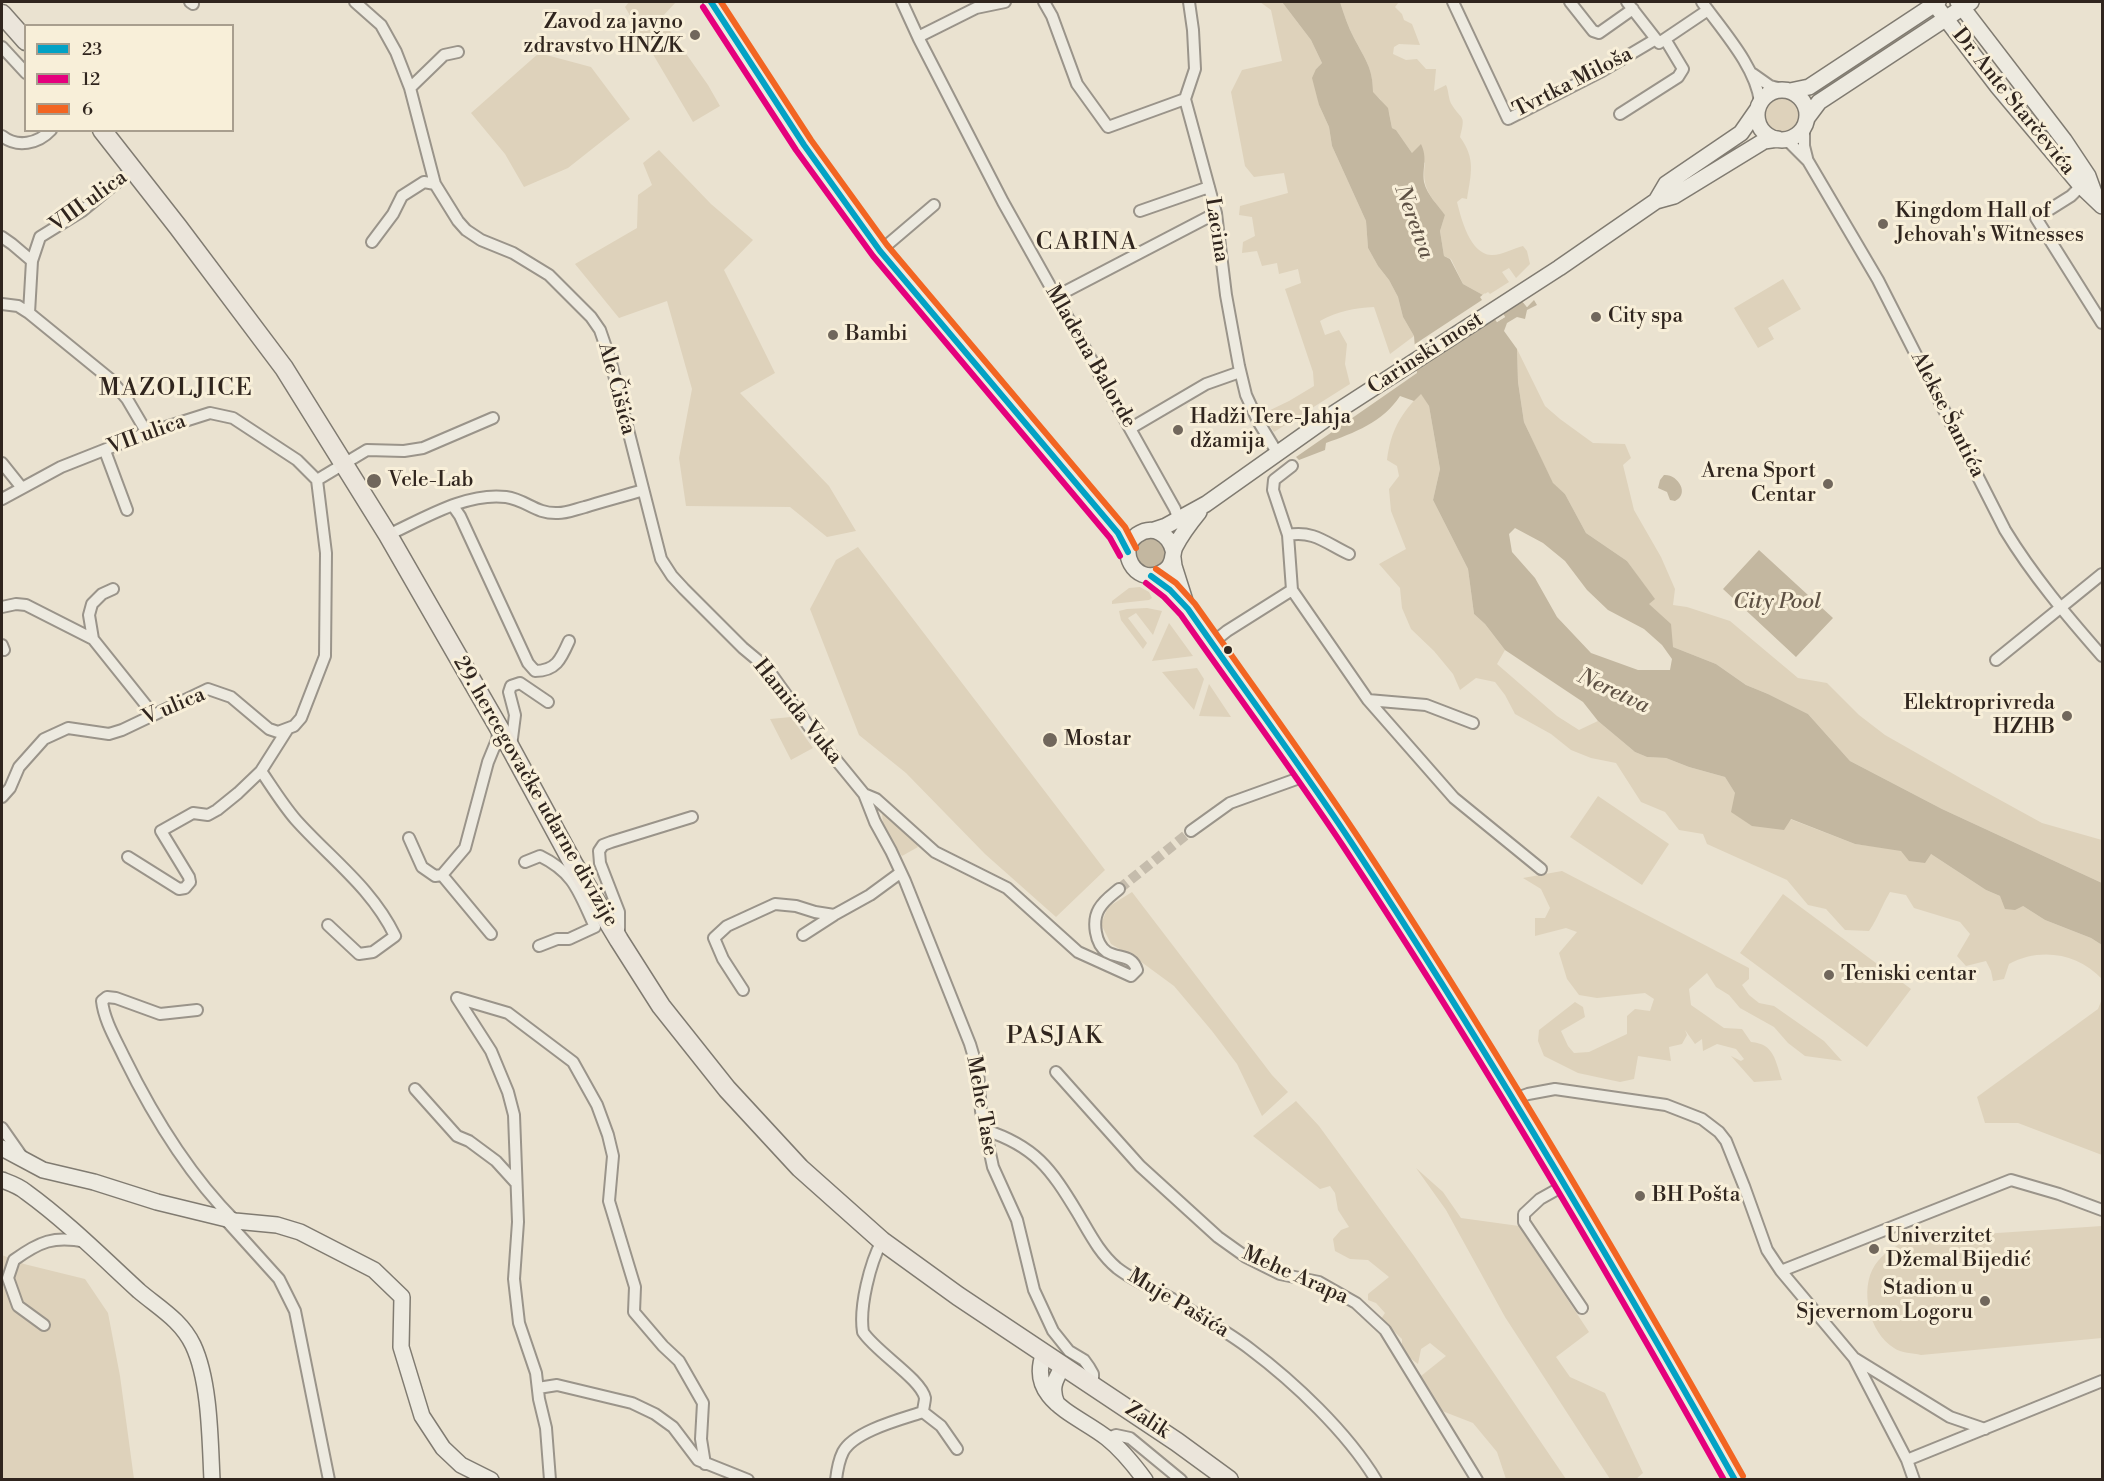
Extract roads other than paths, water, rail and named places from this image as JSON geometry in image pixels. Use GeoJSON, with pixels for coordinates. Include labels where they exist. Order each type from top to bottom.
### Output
{"type":"FeatureCollection","features":[{"type":"Feature","properties":{"kind":"main road"},"geometry":{"type":"LineString","coordinates":[[2,14],[24,39]]}},
{"type":"Feature","properties":{"kind":"main road","name":"29. hercegovačke udarne divizije"},"geometry":{"type":"LineString","coordinates":[[104,132],[284,368],[388,535],[510,747],[569,867],[661,1006],[727,1089],[800,1168],[882,1241],[958,1296],[1063,1366]]}},
{"type":"Feature","properties":{"kind":"main road","name":"Zalik"},"geometry":{"type":"LineString","coordinates":[[1063,1366],[1200,1457],[1229,1479]]}},
{"type":"Feature","properties":{"kind":"street","name":"Ale Čišića"},"geometry":{"type":"LineString","coordinates":[[355,2],[381,25],[396,52],[410,88],[435,184],[458,221],[466,230],[481,240],[533,263],[564,289],[591,317],[604,340],[652,526]]}},
{"type":"Feature","properties":{"kind":"street"},"geometry":{"type":"LineString","coordinates":[[711,2],[804,145],[880,251],[1118,533],[1135,570],[1152,576],[1170,590],[1188,609],[1305,776],[1350,841],[1514,1099],[1735,1479]]}},
{"type":"Feature","properties":{"kind":"street","name":"Mladena Balorde"},"geometry":{"type":"LineString","coordinates":[[902,2],[1003,202],[1175,509],[1177,515],[1175,521]]}},
{"type":"Feature","properties":{"kind":"street"},"geometry":{"type":"LineString","coordinates":[[919,39],[922,35],[976,8],[1005,2]]}},
{"type":"Feature","properties":{"kind":"street"},"geometry":{"type":"LineString","coordinates":[[1044,2],[1052,16],[1077,84],[1108,127],[1185,99],[1195,69],[1189,2]]}},
{"type":"Feature","properties":{"kind":"street","name":"Tvrtka Miloša"},"geometry":{"type":"LineString","coordinates":[[1453,2],[1508,119],[1660,39],[1705,6],[1750,72],[1759,92],[1758,106]]}},
{"type":"Feature","properties":{"kind":"street","name":"Tvrtka Miloša"},"geometry":{"type":"LineString","coordinates":[[1570,2],[1593,31],[1599,33],[1630,5],[1683,69],[1678,77],[1620,114]]}},
{"type":"Feature","properties":{"kind":"street"},"geometry":{"type":"LineString","coordinates":[[1656,201],[1666,184],[1741,133],[1766,95],[1809,87],[1935,2]]}},
{"type":"Feature","properties":{"kind":"street","name":"Dr. Ante Starčevića"},"geometry":{"type":"LineString","coordinates":[[1935,2],[1998,87],[2081,186],[2099,202]]}},
{"type":"Feature","properties":{"kind":"street"},"geometry":{"type":"LineString","coordinates":[[1656,201],[1674,196],[1764,141],[1793,137],[1819,102],[1946,19],[1964,3]]}},
{"type":"Feature","properties":{"kind":"street","name":"Dr. Ante Starčevića"},"geometry":{"type":"LineString","coordinates":[[1964,3],[2064,140],[2088,176],[2099,202]]}},
{"type":"Feature","properties":{"kind":"street"},"geometry":{"type":"LineString","coordinates":[[2,47],[24,71]]}},
{"type":"Feature","properties":{"kind":"street"},"geometry":{"type":"LineString","coordinates":[[410,88],[444,56],[458,52]]}},
{"type":"Feature","properties":{"kind":"street","name":"Tvrtka Miloša"},"geometry":{"type":"LineString","coordinates":[[1750,72],[1770,87],[1786,90]]}},
{"type":"Feature","properties":{"kind":"street"},"geometry":{"type":"LineString","coordinates":[[1786,90],[1803,102],[1807,110],[1805,122]]}},
{"type":"Feature","properties":{"kind":"street","name":"Lacina"},"geometry":{"type":"LineString","coordinates":[[1185,99],[1216,213],[1226,295],[1246,395],[1278,454]]}},
{"type":"Feature","properties":{"kind":"street"},"geometry":{"type":"LineString","coordinates":[[1758,106],[1759,126],[1770,137],[1782,139]]}},
{"type":"Feature","properties":{"kind":"street","name":"Alekse Šantića"},"geometry":{"type":"LineString","coordinates":[[1805,122],[1804,146],[1808,161],[1878,280],[2005,530],[2026,565],[2060,608],[2103,656]]}},
{"type":"Feature","properties":{"kind":"street"},"geometry":{"type":"LineString","coordinates":[[2,136],[9,142],[26,144],[42,139],[49,132]]}},
{"type":"Feature","properties":{"kind":"street","name":"Alekse Šantića"},"geometry":{"type":"LineString","coordinates":[[1782,139],[1808,161]]}},
{"type":"Feature","properties":{"kind":"street","name":"VIII ulica"},"geometry":{"type":"LineString","coordinates":[[29,313],[32,261],[40,237],[82,210],[133,169]]}},
{"type":"Feature","properties":{"kind":"street"},"geometry":{"type":"LineString","coordinates":[[372,242],[393,214],[402,196],[424,182],[435,184]]}},
{"type":"Feature","properties":{"kind":"street"},"geometry":{"type":"LineString","coordinates":[[2081,186],[2071,196],[2036,218],[2103,323]]}},
{"type":"Feature","properties":{"kind":"street"},"geometry":{"type":"LineString","coordinates":[[1140,211],[1209,187]]}},
{"type":"Feature","properties":{"kind":"street","name":"Carinski most"},"geometry":{"type":"LineString","coordinates":[[1206,504],[1333,414],[1520,294],[1656,201]]}},
{"type":"Feature","properties":{"kind":"street"},"geometry":{"type":"LineString","coordinates":[[880,251],[934,205]]}},
{"type":"Feature","properties":{"kind":"street"},"geometry":{"type":"LineString","coordinates":[[1055,297],[1216,213]]}},
{"type":"Feature","properties":{"kind":"street"},"geometry":{"type":"LineString","coordinates":[[2,237],[32,261]]}},
{"type":"Feature","properties":{"kind":"street"},"geometry":{"type":"LineString","coordinates":[[2,304],[18,306],[29,313],[110,378],[127,399],[147,433]]}},
{"type":"Feature","properties":{"kind":"street"},"geometry":{"type":"LineString","coordinates":[[1131,428],[1206,384],[1240,372]]}},
{"type":"Feature","properties":{"kind":"street","name":"VII ulica"},"geometry":{"type":"LineString","coordinates":[[2,499],[61,467],[147,433],[201,415],[220,414],[233,418],[297,460],[317,480]]}},
{"type":"Feature","properties":{"kind":"street"},"geometry":{"type":"LineString","coordinates":[[128,857],[179,888],[185,888],[190,882],[189,877],[161,831],[193,813],[208,815],[217,810],[261,771],[287,730],[302,718],[325,656],[326,553],[317,480],[367,450],[404,451],[423,448],[493,418]]}},
{"type":"Feature","properties":{"kind":"street"},"geometry":{"type":"LineString","coordinates":[[105,450],[127,510]]}},
{"type":"Feature","properties":{"kind":"street"},"geometry":{"type":"LineString","coordinates":[[2,463],[22,488]]}},
{"type":"Feature","properties":{"kind":"street"},"geometry":{"type":"LineString","coordinates":[[1292,466],[1275,480],[1273,490],[1288,535],[1292,590],[1375,710],[1454,798],[1541,870]]}},
{"type":"Feature","properties":{"kind":"street"},"geometry":{"type":"LineString","coordinates":[[388,535],[453,506],[478,498],[507,497],[525,502],[544,513],[561,513],[643,490]]}},
{"type":"Feature","properties":{"kind":"street"},"geometry":{"type":"LineString","coordinates":[[1128,552],[1133,538],[1175,521],[1206,504]]}},
{"type":"Feature","properties":{"kind":"street"},"geometry":{"type":"LineString","coordinates":[[1152,576],[1166,570],[1190,523],[1206,504]]}},
{"type":"Feature","properties":{"kind":"street"},"geometry":{"type":"LineString","coordinates":[[453,506],[460,516],[528,663],[534,671],[545,671],[560,660],[569,641]]}},
{"type":"Feature","properties":{"kind":"street"},"geometry":{"type":"LineString","coordinates":[[1105,517],[1124,528],[1167,537],[1188,609]]}},
{"type":"Feature","properties":{"kind":"street","name":"Hamida Vuka"},"geometry":{"type":"LineString","coordinates":[[652,526],[661,559],[672,576],[743,648],[767,668],[810,728],[864,794],[875,822],[903,877]]}},
{"type":"Feature","properties":{"kind":"street"},"geometry":{"type":"LineString","coordinates":[[1288,535],[1300,532],[1313,535],[1349,554]]}},
{"type":"Feature","properties":{"kind":"street"},"geometry":{"type":"LineString","coordinates":[[1996,660],[2103,574]]}},
{"type":"Feature","properties":{"kind":"street"},"geometry":{"type":"LineString","coordinates":[[93,639],[89,615],[92,603],[113,588]]}},
{"type":"Feature","properties":{"kind":"street"},"geometry":{"type":"LineString","coordinates":[[1212,643],[1292,590]]}},
{"type":"Feature","properties":{"kind":"street"},"geometry":{"type":"LineString","coordinates":[[2,607],[12,604],[26,605],[93,639],[153,714]]}},
{"type":"Feature","properties":{"kind":"street"},"geometry":{"type":"LineString","coordinates":[[510,747],[515,715],[509,692],[511,686],[520,683],[548,702]]}},
{"type":"Feature","properties":{"kind":"street","name":"V ulica"},"geometry":{"type":"LineString","coordinates":[[2,797],[15,779],[19,767],[44,739],[68,728],[109,734],[208,689],[231,697],[269,729],[278,732],[287,730]]}},
{"type":"Feature","properties":{"kind":"street"},"geometry":{"type":"LineString","coordinates":[[1368,700],[1426,705],[1473,723]]}},
{"type":"Feature","properties":{"kind":"street"},"geometry":{"type":"LineString","coordinates":[[409,838],[422,867],[435,876],[442,875],[465,848],[499,728]]}},
{"type":"Feature","properties":{"kind":"street"},"geometry":{"type":"LineString","coordinates":[[261,771],[295,818],[355,878],[395,936],[373,952],[359,954],[328,925]]}},
{"type":"Feature","properties":{"kind":"street"},"geometry":{"type":"LineString","coordinates":[[1191,831],[1230,803],[1305,776]]}},
{"type":"Feature","properties":{"kind":"street"},"geometry":{"type":"LineString","coordinates":[[864,794],[876,800],[935,852],[1007,888],[1078,952],[1131,976],[1137,970],[1131,959],[1111,954],[1104,950],[1098,942],[1096,920],[1098,910],[1119,889]]}},
{"type":"Feature","properties":{"kind":"street"},"geometry":{"type":"LineString","coordinates":[[619,940],[619,912],[600,864],[599,851],[603,845],[611,842],[692,817]]}},
{"type":"Feature","properties":{"kind":"street"},"geometry":{"type":"LineString","coordinates":[[525,861],[540,856],[569,867],[575,886],[595,927],[569,939],[557,939],[538,946]]}},
{"type":"Feature","properties":{"kind":"street"},"geometry":{"type":"LineString","coordinates":[[442,875],[491,934]]}},
{"type":"Feature","properties":{"kind":"street"},"geometry":{"type":"LineString","coordinates":[[803,935],[903,877]]}},
{"type":"Feature","properties":{"kind":"street","name":"Mehe Tase"},"geometry":{"type":"LineString","coordinates":[[903,877],[970,1044],[978,1071],[981,1111],[993,1167],[1017,1220],[1034,1290],[1053,1331],[1069,1351],[1084,1360],[1089,1367],[1093,1374],[1093,1386]]}},
{"type":"Feature","properties":{"kind":"street"},"geometry":{"type":"LineString","coordinates":[[743,990],[723,959],[714,938],[728,926],[775,904],[796,906],[834,915]]}},
{"type":"Feature","properties":{"kind":"street"},"geometry":{"type":"LineString","coordinates":[[197,1010],[160,1014],[116,998],[107,997],[102,1001],[116,1040],[142,1094],[208,1193],[279,1279],[295,1311],[329,1479]]}},
{"type":"Feature","properties":{"kind":"street"},"geometry":{"type":"LineString","coordinates":[[550,1479],[546,1428],[536,1373],[519,1323],[514,1279],[518,1222],[514,1115],[508,1092],[491,1051],[457,998],[508,1013],[530,1028],[573,1062],[597,1105],[613,1156],[609,1201],[635,1287],[634,1312],[679,1361],[703,1404],[701,1439],[705,1464]]}},
{"type":"Feature","properties":{"kind":"street","name":"Mehe Arapa"},"geometry":{"type":"LineString","coordinates":[[1056,1072],[1140,1166],[1218,1237],[1246,1257],[1280,1274],[1319,1282],[1356,1303],[1384,1330],[1477,1479]]}},
{"type":"Feature","properties":{"kind":"street"},"geometry":{"type":"LineString","coordinates":[[415,1089],[457,1136],[469,1141],[496,1161],[516,1183]]}},
{"type":"Feature","properties":{"kind":"street"},"geometry":{"type":"LineString","coordinates":[[1514,1099],[1554,1089],[1666,1105],[1702,1119],[1719,1132],[1726,1141],[1767,1250],[1781,1271],[1854,1358],[1914,1479]]}},
{"type":"Feature","properties":{"kind":"street"},"geometry":{"type":"LineString","coordinates":[[2,1128],[27,1163]]}},
{"type":"Feature","properties":{"kind":"street","name":"Muje Pašića"},"geometry":{"type":"LineString","coordinates":[[985,1130],[1006,1137],[1032,1152],[1060,1185],[1098,1247],[1118,1268],[1249,1348],[1275,1369],[1324,1415],[1376,1479]]}},
{"type":"Feature","properties":{"kind":"street"},"geometry":{"type":"LineString","coordinates":[[2,1148],[43,1170],[94,1182],[157,1202],[230,1219],[277,1225],[300,1232],[360,1261],[391,1285],[402,1298],[401,1347],[422,1416],[443,1448],[461,1465],[491,1479]]}},
{"type":"Feature","properties":{"kind":"street"},"geometry":{"type":"LineString","coordinates":[[2,1180],[24,1190],[174,1319],[187,1334],[197,1354],[204,1389],[210,1427],[212,1479]]}},
{"type":"Feature","properties":{"kind":"street"},"geometry":{"type":"LineString","coordinates":[[1781,1271],[2011,1180],[2103,1210]]}},
{"type":"Feature","properties":{"kind":"street"},"geometry":{"type":"LineString","coordinates":[[1565,1185],[1540,1199],[1524,1214],[1524,1222],[1582,1308]]}},
{"type":"Feature","properties":{"kind":"street"},"geometry":{"type":"LineString","coordinates":[[44,1325],[18,1306],[8,1278],[14,1260],[46,1240],[74,1239],[86,1242]]}},
{"type":"Feature","properties":{"kind":"street"},"geometry":{"type":"LineString","coordinates":[[882,1241],[864,1302],[863,1332],[888,1359],[917,1382],[925,1398],[923,1412]]}},
{"type":"Feature","properties":{"kind":"street"},"geometry":{"type":"LineString","coordinates":[[1044,1353],[1039,1364],[1045,1393],[1057,1404],[1108,1438],[1146,1479]]}},
{"type":"Feature","properties":{"kind":"street"},"geometry":{"type":"LineString","coordinates":[[1854,1358],[1950,1417],[1985,1429]]}},
{"type":"Feature","properties":{"kind":"street"},"geometry":{"type":"LineString","coordinates":[[1057,1404],[1052,1389],[1063,1366]]}},
{"type":"Feature","properties":{"kind":"street"},"geometry":{"type":"LineString","coordinates":[[1906,1460],[2103,1381]]}},
{"type":"Feature","properties":{"kind":"street"},"geometry":{"type":"LineString","coordinates":[[538,1388],[557,1385],[632,1403],[655,1414],[673,1427],[698,1460],[748,1479]]}},
{"type":"Feature","properties":{"kind":"street"},"geometry":{"type":"LineString","coordinates":[[923,1412],[941,1426],[957,1449]]}},
{"type":"Feature","properties":{"kind":"street"},"geometry":{"type":"LineString","coordinates":[[836,1479],[843,1451],[854,1440],[898,1419],[923,1412]]}},
{"type":"Feature","properties":{"kind":"street"},"geometry":{"type":"LineString","coordinates":[[1108,1438],[1116,1435],[1130,1438],[1181,1479]]}},
{"type":"Feature","properties":{"kind":"water","name":"Neretva"},"geometry":{"type":"Polygon","coordinates":[[[1282,2],[1340,2],[1370,70],[1373,92],[1388,108],[1392,128],[1396,130],[1412,153],[1421,144],[1424,154],[1425,187],[1445,215],[1440,231],[1444,256],[1450,259],[1463,284],[1483,295],[1481,297],[1497,322],[1505,317],[1502,313],[1522,301],[1527,307],[1534,300],[1537,305],[1527,310],[1525,319],[1517,317],[1507,323],[1504,331],[1517,349],[1518,382],[1524,422],[1553,483],[1565,494],[1586,533],[1627,561],[1655,599],[1649,604],[1671,624],[1673,647],[1716,664],[1746,685],[1808,714],[1850,761],[1942,809],[2102,883],[2102,945],[2091,938],[2045,920],[2023,906],[2015,910],[2005,909],[2000,896],[1986,890],[1931,854],[1925,863],[1909,861],[1901,851],[1855,844],[1791,819],[1784,830],[1752,826],[1731,812],[1735,793],[1725,777],[1666,758],[1647,757],[1635,752],[1598,721],[1583,702],[1505,650],[1485,624],[1474,614],[1468,569],[1433,500],[1440,469],[1429,406],[1421,394],[1414,401],[1400,396],[1385,413],[1367,426],[1326,443],[1325,450],[1299,460],[1296,457],[1417,373],[1414,336],[1403,317],[1398,297],[1368,248],[1366,221],[1332,146],[1329,127],[1319,105],[1312,78],[1322,63],[1311,40],[1282,2]],[[1515,528],[1509,534],[1512,552],[1535,578],[1557,617],[1591,653],[1638,670],[1670,670],[1672,659],[1662,645],[1644,629],[1608,610],[1587,590],[1565,561],[1543,543],[1515,528]]]}},
{"type":"Feature","properties":{"kind":"water"},"geometry":{"type":"Polygon","coordinates":[[[1664,475],[1678,481],[1682,489],[1682,494],[1675,501],[1670,500],[1667,492],[1658,488],[1664,475]]]}},
{"type":"Feature","properties":{"kind":"water"},"geometry":{"type":"Polygon","coordinates":[[[1151,538],[1157,539],[1165,547],[1165,559],[1157,567],[1151,568],[1145,567],[1137,559],[1136,553],[1137,547],[1145,539],[1151,538]]]}},
{"type":"Feature","properties":{"kind":"water","name":"City Pool"},"geometry":{"type":"Polygon","coordinates":[[[1759,550],[1833,618],[1796,657],[1723,589],[1759,550]]]}},
{"type":"Feature","properties":{"kind":"tunnel"},"geometry":{"type":"LineString","coordinates":[[1119,889],[1191,831]]}},
{"type":"Feature","properties":{"kind":"place","name":"Zavod za javno zdravstvo HNŽ/K"},"geometry":{"type":"Point","coordinates":[695,35]}},
{"type":"Feature","properties":{"kind":"place","name":"Kingdom Hall of Jehovah's Witnesses"},"geometry":{"type":"Point","coordinates":[1883,224]}},
{"type":"Feature","properties":{"kind":"place","name":"City spa"},"geometry":{"type":"Point","coordinates":[1596,317]}},
{"type":"Feature","properties":{"kind":"place","name":"Bambi"},"geometry":{"type":"Point","coordinates":[833,335]}},
{"type":"Feature","properties":{"kind":"place","name":"Hadži Tere-Jahja džamija"},"geometry":{"type":"Point","coordinates":[1178,430]}},
{"type":"Feature","properties":{"kind":"place","name":"Vele-Lab"},"geometry":{"type":"Point","coordinates":[374,481]}},
{"type":"Feature","properties":{"kind":"place","name":"Arena Sport Centar"},"geometry":{"type":"Point","coordinates":[1828,484]}},
{"type":"Feature","properties":{"kind":"place","name":"Elektroprivreda HZHB"},"geometry":{"type":"Point","coordinates":[2067,716]}},
{"type":"Feature","properties":{"kind":"place","name":"Mostar"},"geometry":{"type":"Point","coordinates":[1050,740]}},
{"type":"Feature","properties":{"kind":"place","name":"Teniski centar"},"geometry":{"type":"Point","coordinates":[1829,975]}},
{"type":"Feature","properties":{"kind":"place","name":"BH Pošta"},"geometry":{"type":"Point","coordinates":[1640,1196]}},
{"type":"Feature","properties":{"kind":"place","name":"Univerzitet Džemal Bijedić"},"geometry":{"type":"Point","coordinates":[1874,1249]}},
{"type":"Feature","properties":{"kind":"place","name":"Stadion u Sjevernom Logoru"},"geometry":{"type":"Point","coordinates":[1985,1301]}},
{"type":"Feature","properties":{"kind":"district","name":"CARINA"},"geometry":{"type":"Point","coordinates":[1087,243]}},
{"type":"Feature","properties":{"kind":"district","name":"MAZOLJICE"},"geometry":{"type":"Point","coordinates":[176,389]}},
{"type":"Feature","properties":{"kind":"district","name":"PASJAK"},"geometry":{"type":"Point","coordinates":[1055,1037]}}]}
